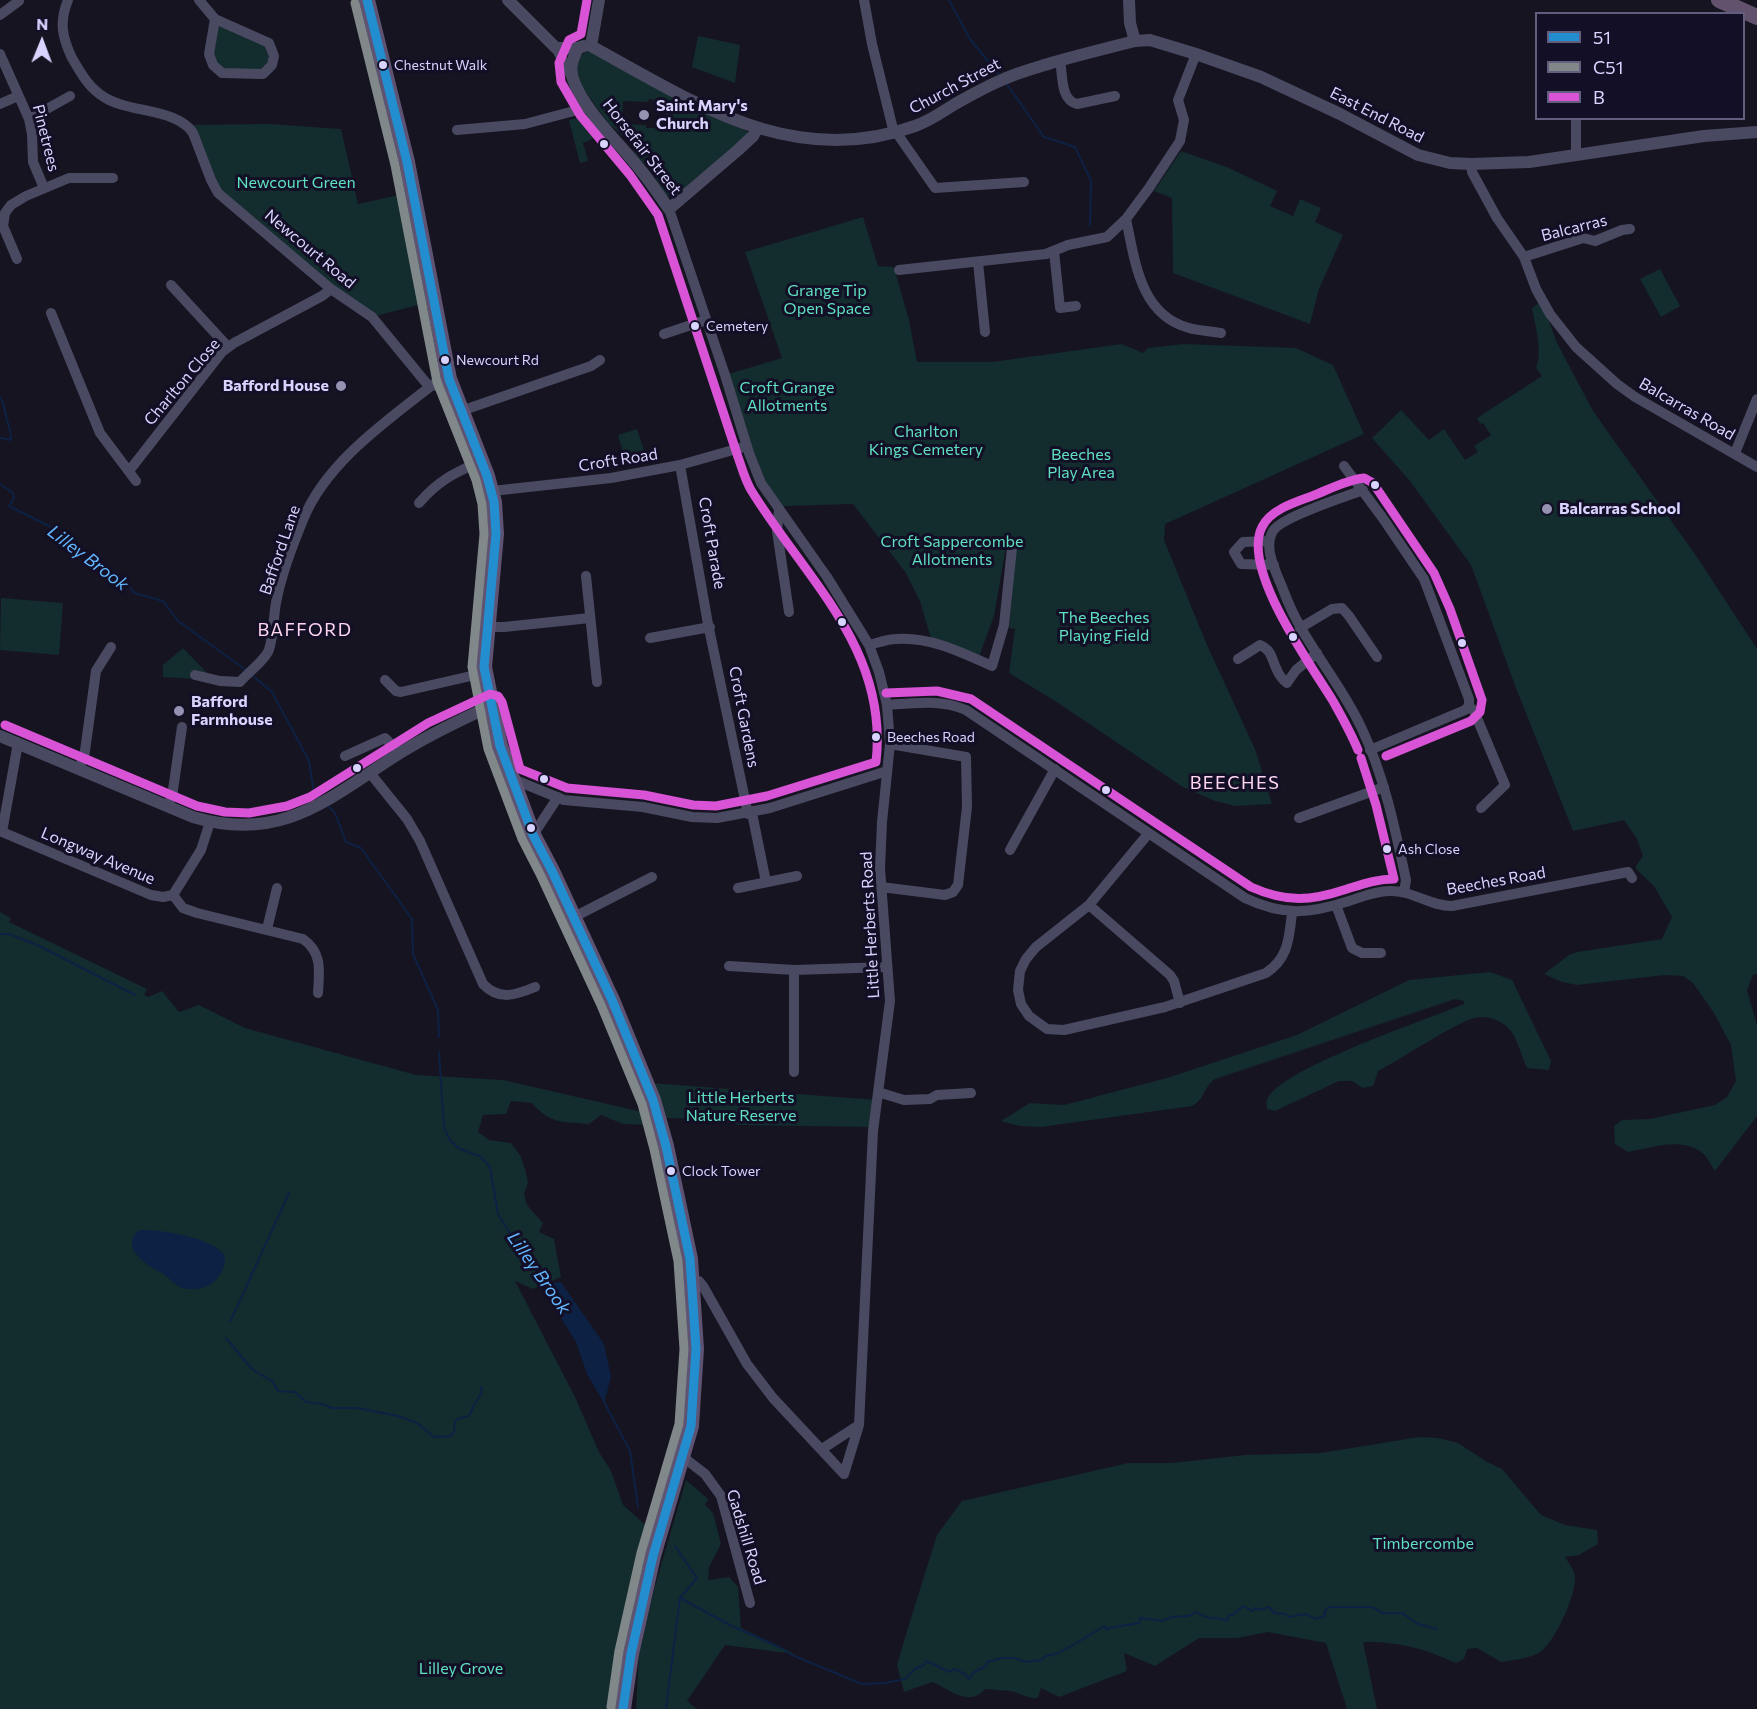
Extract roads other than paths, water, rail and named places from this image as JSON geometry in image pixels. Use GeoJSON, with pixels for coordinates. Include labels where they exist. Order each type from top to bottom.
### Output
{"type":"FeatureCollection","features":[{"type":"Feature","properties":{"kind":"highway"},"geometry":{"type":"LineString","coordinates":[[1719,0],[1744,12]]}},
{"type":"Feature","properties":{"kind":"main road"},"geometry":{"type":"LineString","coordinates":[[367,0],[407,162],[449,380],[492,491],[496,534],[486,627],[484,674],[491,706],[510,778],[533,835],[574,917],[648,1086],[658,1114],[687,1243],[696,1327],[691,1426],[653,1556],[631,1654],[623,1709]]}},
{"type":"Feature","properties":{"kind":"street","name":"Newcourt Road"},"geometry":{"type":"LineString","coordinates":[[68,0],[62,17],[63,37],[87,83],[112,102],[167,116],[189,126],[218,193],[331,290],[372,317],[422,379],[431,386]]}},
{"type":"Feature","properties":{"kind":"street"},"geometry":{"type":"LineString","coordinates":[[199,0],[215,19],[269,43],[274,56],[270,69],[263,74],[227,75],[216,68],[209,54],[215,19]]}},
{"type":"Feature","properties":{"kind":"street","name":"Horsefair Street"},"geometry":{"type":"LineString","coordinates":[[508,0],[556,48],[590,107],[669,209],[729,385],[747,446],[761,483],[779,510]]}},
{"type":"Feature","properties":{"kind":"street"},"geometry":{"type":"LineString","coordinates":[[556,48],[591,46],[598,0]]}},
{"type":"Feature","properties":{"kind":"street"},"geometry":{"type":"LineString","coordinates":[[864,0],[872,44],[895,132],[935,188],[1024,182]]}},
{"type":"Feature","properties":{"kind":"street"},"geometry":{"type":"LineString","coordinates":[[1129,0],[1130,23],[1135,41]]}},
{"type":"Feature","properties":{"kind":"street"},"geometry":{"type":"LineString","coordinates":[[0,15],[19,2]]}},
{"type":"Feature","properties":{"kind":"street","name":"East End Road"},"geometry":{"type":"LineString","coordinates":[[1100,49],[1150,40],[1196,54],[1261,77],[1340,114],[1418,155],[1443,162],[1471,164],[1529,162],[1704,136],[1757,132]]}},
{"type":"Feature","properties":{"kind":"street","name":"Church Street"},"geometry":{"type":"LineString","coordinates":[[591,46],[687,98],[756,129],[788,137],[833,141],[895,132],[917,126],[971,95],[1017,73],[1100,49]]}},
{"type":"Feature","properties":{"kind":"street"},"geometry":{"type":"LineString","coordinates":[[572,77],[571,65],[578,48]]}},
{"type":"Feature","properties":{"kind":"street","name":"Pinetrees"},"geometry":{"type":"LineString","coordinates":[[0,54],[28,119],[32,134],[33,162],[44,188]]}},
{"type":"Feature","properties":{"kind":"street"},"geometry":{"type":"LineString","coordinates":[[899,270],[1039,255],[1068,245],[1107,237],[1126,219],[1176,149],[1188,136],[1178,100],[1196,54]]}},
{"type":"Feature","properties":{"kind":"street"},"geometry":{"type":"LineString","coordinates":[[1060,61],[1066,96],[1069,101],[1096,106],[1116,96]]}},
{"type":"Feature","properties":{"kind":"street","name":"Pinetrees"},"geometry":{"type":"LineString","coordinates":[[0,104],[18,96]]}},
{"type":"Feature","properties":{"kind":"street"},"geometry":{"type":"LineString","coordinates":[[28,119],[70,96]]}},
{"type":"Feature","properties":{"kind":"street"},"geometry":{"type":"LineString","coordinates":[[457,130],[525,124],[590,107]]}},
{"type":"Feature","properties":{"kind":"street"},"geometry":{"type":"LineString","coordinates":[[1576,120],[1576,155]]}},
{"type":"Feature","properties":{"kind":"street"},"geometry":{"type":"LineString","coordinates":[[669,209],[738,150],[753,136],[756,129]]}},
{"type":"Feature","properties":{"kind":"street","name":"Balcarras Road"},"geometry":{"type":"LineString","coordinates":[[1471,164],[1472,172],[1497,218],[1524,257],[1536,289],[1550,315],[1576,347],[1617,384],[1655,411],[1757,467]]}},
{"type":"Feature","properties":{"kind":"street"},"geometry":{"type":"LineString","coordinates":[[16,259],[3,222],[5,213],[15,202],[69,178],[113,178]]}},
{"type":"Feature","properties":{"kind":"street"},"geometry":{"type":"LineString","coordinates":[[1126,219],[1141,283],[1156,308],[1183,326],[1221,333]]}},
{"type":"Feature","properties":{"kind":"street","name":"Balcarras"},"geometry":{"type":"LineString","coordinates":[[1524,257],[1583,238],[1595,241],[1630,229]]}},
{"type":"Feature","properties":{"kind":"street"},"geometry":{"type":"LineString","coordinates":[[1054,251],[1060,308],[1076,306]]}},
{"type":"Feature","properties":{"kind":"street"},"geometry":{"type":"LineString","coordinates":[[978,262],[985,332]]}},
{"type":"Feature","properties":{"kind":"street"},"geometry":{"type":"LineString","coordinates":[[171,285],[228,347]]}},
{"type":"Feature","properties":{"kind":"street","name":"Charlton Close"},"geometry":{"type":"LineString","coordinates":[[129,471],[216,358],[228,347],[331,290]]}},
{"type":"Feature","properties":{"kind":"street"},"geometry":{"type":"LineString","coordinates":[[51,313],[100,433],[136,481]]}},
{"type":"Feature","properties":{"kind":"street"},"geometry":{"type":"LineString","coordinates":[[664,334],[706,320]]}},
{"type":"Feature","properties":{"kind":"street"},"geometry":{"type":"LineString","coordinates":[[461,411],[591,366],[600,360]]}},
{"type":"Feature","properties":{"kind":"street"},"geometry":{"type":"LineString","coordinates":[[431,386],[449,380]]}},
{"type":"Feature","properties":{"kind":"street","name":"Bafford Lane"},"geometry":{"type":"LineString","coordinates":[[195,675],[220,681],[240,682],[261,661],[268,651],[277,597],[303,518],[320,490],[347,457],[431,386]]}},
{"type":"Feature","properties":{"kind":"street"},"geometry":{"type":"LineString","coordinates":[[1735,453],[1757,399]]}},
{"type":"Feature","properties":{"kind":"street","name":"Croft Road"},"geometry":{"type":"LineString","coordinates":[[492,491],[606,478],[680,465],[747,446]]}},
{"type":"Feature","properties":{"kind":"street"},"geometry":{"type":"LineString","coordinates":[[419,503],[434,486],[481,461]]}},
{"type":"Feature","properties":{"kind":"street","name":"Croft Gardens"},"geometry":{"type":"LineString","coordinates":[[680,465],[710,627],[766,882]]}},
{"type":"Feature","properties":{"kind":"street"},"geometry":{"type":"LineString","coordinates":[[1344,466],[1424,579],[1469,699],[1469,706],[1474,711],[1505,785],[1481,808]]}},
{"type":"Feature","properties":{"kind":"street"},"geometry":{"type":"LineString","coordinates":[[1363,490],[1283,521],[1275,527],[1269,541],[1274,565],[1291,612],[1360,726],[1384,786],[1406,880],[1404,892]]}},
{"type":"Feature","properties":{"kind":"street"},"geometry":{"type":"LineString","coordinates":[[779,510],[777,531],[789,612]]}},
{"type":"Feature","properties":{"kind":"street","name":"Little Herberts Road"},"geometry":{"type":"LineString","coordinates":[[779,510],[827,577],[869,645],[879,672],[887,705],[890,744],[882,822],[881,887],[890,1001],[873,1131],[859,1425],[844,1474],[822,1449]]}},
{"type":"Feature","properties":{"kind":"street"},"geometry":{"type":"LineString","coordinates":[[1269,541],[1243,542],[1234,552],[1241,564],[1274,565]]}},
{"type":"Feature","properties":{"kind":"street"},"geometry":{"type":"LineString","coordinates":[[869,645],[889,639],[918,640],[956,651],[992,666],[1004,625],[1012,548]]}},
{"type":"Feature","properties":{"kind":"street"},"geometry":{"type":"LineString","coordinates":[[586,576],[597,682]]}},
{"type":"Feature","properties":{"kind":"street"},"geometry":{"type":"LineString","coordinates":[[1300,628],[1332,609],[1342,608],[1377,657]]}},
{"type":"Feature","properties":{"kind":"street"},"geometry":{"type":"LineString","coordinates":[[486,627],[590,618]]}},
{"type":"Feature","properties":{"kind":"street"},"geometry":{"type":"LineString","coordinates":[[650,638],[710,627]]}},
{"type":"Feature","properties":{"kind":"street"},"geometry":{"type":"LineString","coordinates":[[1238,659],[1260,645],[1271,653],[1275,666],[1287,683],[1296,670],[1317,653]]}},
{"type":"Feature","properties":{"kind":"street"},"geometry":{"type":"LineString","coordinates":[[78,768],[84,758],[96,671],[111,647]]}},
{"type":"Feature","properties":{"kind":"street"},"geometry":{"type":"LineString","coordinates":[[385,680],[396,691],[404,692],[484,674]]}},
{"type":"Feature","properties":{"kind":"street","name":"Beeches Road"},"geometry":{"type":"LineString","coordinates":[[887,705],[935,702],[959,707],[972,713],[1245,898],[1269,908],[1292,913],[1312,911],[1389,891],[1404,892],[1436,905],[1452,906],[1628,872],[1632,878]]}},
{"type":"Feature","properties":{"kind":"street"},"geometry":{"type":"LineString","coordinates":[[0,736],[210,822],[237,825],[264,824],[290,818],[315,808],[400,753],[491,706]]}},
{"type":"Feature","properties":{"kind":"street"},"geometry":{"type":"LineString","coordinates":[[1370,750],[1465,710],[1469,706]]}},
{"type":"Feature","properties":{"kind":"street"},"geometry":{"type":"LineString","coordinates":[[167,806],[172,797],[182,727]]}},
{"type":"Feature","properties":{"kind":"street"},"geometry":{"type":"LineString","coordinates":[[345,756],[385,738],[400,753]]}},
{"type":"Feature","properties":{"kind":"street","name":"Longway Avenue"},"geometry":{"type":"LineString","coordinates":[[18,743],[1,832],[151,895],[163,897],[173,895],[201,850],[210,822]]}},
{"type":"Feature","properties":{"kind":"street"},"geometry":{"type":"LineString","coordinates":[[881,887],[942,895],[952,892],[958,885],[967,807],[966,757],[890,744]]}},
{"type":"Feature","properties":{"kind":"street"},"geometry":{"type":"LineString","coordinates":[[1010,850],[1055,770]]}},
{"type":"Feature","properties":{"kind":"street"},"geometry":{"type":"LineString","coordinates":[[510,778],[570,801],[643,807],[705,818],[750,813],[887,771]]}},
{"type":"Feature","properties":{"kind":"street"},"geometry":{"type":"LineString","coordinates":[[370,773],[407,819],[417,836],[483,984],[491,991],[506,996],[535,987]]}},
{"type":"Feature","properties":{"kind":"street"},"geometry":{"type":"LineString","coordinates":[[1299,818],[1384,786]]}},
{"type":"Feature","properties":{"kind":"street"},"geometry":{"type":"LineString","coordinates":[[533,835],[558,797]]}},
{"type":"Feature","properties":{"kind":"street"},"geometry":{"type":"LineString","coordinates":[[1148,834],[1089,905],[1036,947],[1023,965],[1018,977],[1021,1004],[1029,1016],[1047,1029],[1060,1031],[1180,1003],[1260,975],[1272,969],[1281,960],[1287,948],[1292,913]]}},
{"type":"Feature","properties":{"kind":"street"},"geometry":{"type":"LineString","coordinates":[[738,888],[797,876]]}},
{"type":"Feature","properties":{"kind":"street"},"geometry":{"type":"LineString","coordinates":[[574,917],[652,877]]}},
{"type":"Feature","properties":{"kind":"street"},"geometry":{"type":"LineString","coordinates":[[267,929],[277,888]]}},
{"type":"Feature","properties":{"kind":"street"},"geometry":{"type":"LineString","coordinates":[[173,895],[183,908],[303,939],[312,945],[318,957],[318,993]]}},
{"type":"Feature","properties":{"kind":"street"},"geometry":{"type":"LineString","coordinates":[[1089,905],[1170,975],[1180,1003]]}},
{"type":"Feature","properties":{"kind":"street"},"geometry":{"type":"LineString","coordinates":[[1336,905],[1352,948],[1362,953],[1381,953]]}},
{"type":"Feature","properties":{"kind":"street"},"geometry":{"type":"LineString","coordinates":[[729,966],[794,970],[887,967]]}},
{"type":"Feature","properties":{"kind":"street"},"geometry":{"type":"LineString","coordinates":[[794,970],[794,1072]]}},
{"type":"Feature","properties":{"kind":"street"},"geometry":{"type":"LineString","coordinates":[[878,1092],[904,1100],[971,1093]]}},
{"type":"Feature","properties":{"kind":"street"},"geometry":{"type":"LineString","coordinates":[[692,1281],[699,1281],[703,1286],[730,1337],[772,1398],[822,1449],[859,1425]]}},
{"type":"Feature","properties":{"kind":"street","name":"Gadshill Road"},"geometry":{"type":"LineString","coordinates":[[683,1456],[705,1474],[721,1496],[750,1603]]}},
{"type":"Feature","properties":{"kind":"water"},"geometry":{"type":"Polygon","coordinates":[[[141,1230],[173,1233],[210,1244],[225,1256],[221,1272],[212,1284],[205,1287],[189,1289],[178,1286],[146,1263],[133,1250],[133,1238],[141,1230]]]}},
{"type":"Feature","properties":{"kind":"water"},"geometry":{"type":"Polygon","coordinates":[[[561,1282],[604,1344],[611,1377],[604,1403],[587,1374],[576,1342],[545,1293],[548,1283],[561,1282]]]}},
{"type":"Feature","properties":{"kind":"waterway"},"geometry":{"type":"LineString","coordinates":[[949,0],[970,39],[1000,76]]}},
{"type":"Feature","properties":{"kind":"waterway"},"geometry":{"type":"LineString","coordinates":[[1006,83],[1044,137],[1075,147],[1091,181],[1090,225]]}},
{"type":"Feature","properties":{"kind":"waterway","name":"Lilley Brook"},"geometry":{"type":"LineString","coordinates":[[0,397],[11,440],[0,438]]}},
{"type":"Feature","properties":{"kind":"waterway","name":"Lilley Brook"},"geometry":{"type":"LineString","coordinates":[[0,484],[13,493],[14,498],[9,506],[53,528],[111,575],[128,583],[134,593],[163,601],[178,621],[246,670]]}},
{"type":"Feature","properties":{"kind":"waterway","name":"Lilley Brook"},"geometry":{"type":"LineString","coordinates":[[252,675],[272,692],[309,761],[314,793],[320,798]]}},
{"type":"Feature","properties":{"kind":"waterway","name":"Lilley Brook"},"geometry":{"type":"LineString","coordinates":[[326,804],[335,813],[346,842],[361,848],[412,919],[413,954],[438,1010],[439,1037]]}},
{"type":"Feature","properties":{"kind":"waterway"},"geometry":{"type":"LineString","coordinates":[[0,934],[9,934],[37,945],[135,995]]}},
{"type":"Feature","properties":{"kind":"waterway","name":"Lilley Brook"},"geometry":{"type":"LineString","coordinates":[[439,1052],[444,1128],[450,1140],[458,1148],[481,1157],[490,1167],[498,1214],[528,1262],[549,1285]]}},
{"type":"Feature","properties":{"kind":"waterway"},"geometry":{"type":"LineString","coordinates":[[230,1322],[289,1193]]}},
{"type":"Feature","properties":{"kind":"waterway"},"geometry":{"type":"LineString","coordinates":[[226,1338],[252,1369],[273,1382],[278,1391],[295,1392],[306,1402],[323,1404],[332,1408],[357,1408],[398,1416],[417,1423],[434,1437],[450,1436],[454,1432],[455,1421],[469,1416],[482,1392],[481,1387]]}},
{"type":"Feature","properties":{"kind":"waterway","name":"Lilley Brook"},"geometry":{"type":"LineString","coordinates":[[603,1400],[630,1451],[638,1507]]}},
{"type":"Feature","properties":{"kind":"waterway","name":"Lilley Brook"},"geometry":{"type":"LineString","coordinates":[[666,1709],[680,1598],[697,1578],[675,1546]]}},
{"type":"Feature","properties":{"kind":"waterway"},"geometry":{"type":"LineString","coordinates":[[680,1598],[792,1655],[862,1684],[905,1679],[926,1661],[950,1672],[954,1669],[965,1674],[969,1679],[974,1672],[986,1666],[987,1662],[1002,1658],[1014,1658],[1026,1662],[1041,1660],[1046,1656],[1059,1653],[1105,1626],[1107,1630],[1139,1623],[1140,1618],[1162,1621],[1172,1617],[1189,1616],[1196,1612],[1206,1617],[1227,1621],[1229,1615],[1233,1615],[1243,1606],[1252,1611],[1255,1608],[1260,1610],[1269,1607],[1274,1613],[1285,1614],[1289,1617],[1306,1614],[1316,1619],[1325,1616],[1324,1612],[1329,1607],[1372,1607],[1383,1613],[1402,1613],[1418,1624],[1437,1629]]}},
{"type":"Feature","properties":{"kind":"place","name":"Chestnut Walk"},"geometry":{"type":"Point","coordinates":[383,65]}},
{"type":"Feature","properties":{"kind":"place","name":"Saint Mary's Church"},"geometry":{"type":"Point","coordinates":[644,115]}},
{"type":"Feature","properties":{"kind":"place","name":"Cemetery"},"geometry":{"type":"Point","coordinates":[695,326]}},
{"type":"Feature","properties":{"kind":"place","name":"Newcourt Rd"},"geometry":{"type":"Point","coordinates":[445,360]}},
{"type":"Feature","properties":{"kind":"place","name":"Bafford House"},"geometry":{"type":"Point","coordinates":[341,386]}},
{"type":"Feature","properties":{"kind":"place","name":"Balcarras School"},"geometry":{"type":"Point","coordinates":[1547,509]}},
{"type":"Feature","properties":{"kind":"place","name":"Bafford Farmhouse"},"geometry":{"type":"Point","coordinates":[179,711]}},
{"type":"Feature","properties":{"kind":"place","name":"Beeches Road"},"geometry":{"type":"Point","coordinates":[876,737]}},
{"type":"Feature","properties":{"kind":"place","name":"Ash Close"},"geometry":{"type":"Point","coordinates":[1387,849]}},
{"type":"Feature","properties":{"kind":"place","name":"Clock Tower"},"geometry":{"type":"Point","coordinates":[671,1171]}},
{"type":"Feature","properties":{"kind":"district","name":"BAFFORD"},"geometry":{"type":"Point","coordinates":[305,630]}},
{"type":"Feature","properties":{"kind":"district","name":"BEECHES"},"geometry":{"type":"Point","coordinates":[1235,783]}},
{"type":"Feature","properties":{"kind":"park label","name":"Newcourt Green"},"geometry":{"type":"Point","coordinates":[296,183]}},
{"type":"Feature","properties":{"kind":"park label","name":"Grange Tip Open Space"},"geometry":{"type":"Point","coordinates":[827,300]}},
{"type":"Feature","properties":{"kind":"park label","name":"Croft Grange Allotments"},"geometry":{"type":"Point","coordinates":[787,397]}},
{"type":"Feature","properties":{"kind":"park label","name":"Charlton Kings Cemetery"},"geometry":{"type":"Point","coordinates":[926,441]}},
{"type":"Feature","properties":{"kind":"park label","name":"Beeches Play Area"},"geometry":{"type":"Point","coordinates":[1081,464]}},
{"type":"Feature","properties":{"kind":"park label","name":"Croft Sappercombe Allotments"},"geometry":{"type":"Point","coordinates":[952,551]}},
{"type":"Feature","properties":{"kind":"park label","name":"The Beeches Playing Field"},"geometry":{"type":"Point","coordinates":[1104,627]}},
{"type":"Feature","properties":{"kind":"park label","name":"Little Herberts Nature Reserve"},"geometry":{"type":"Point","coordinates":[741,1107]}},
{"type":"Feature","properties":{"kind":"park label","name":"Timbercombe"},"geometry":{"type":"Point","coordinates":[1423,1544]}},
{"type":"Feature","properties":{"kind":"park label","name":"Lilley Grove"},"geometry":{"type":"Point","coordinates":[461,1669]}}]}
